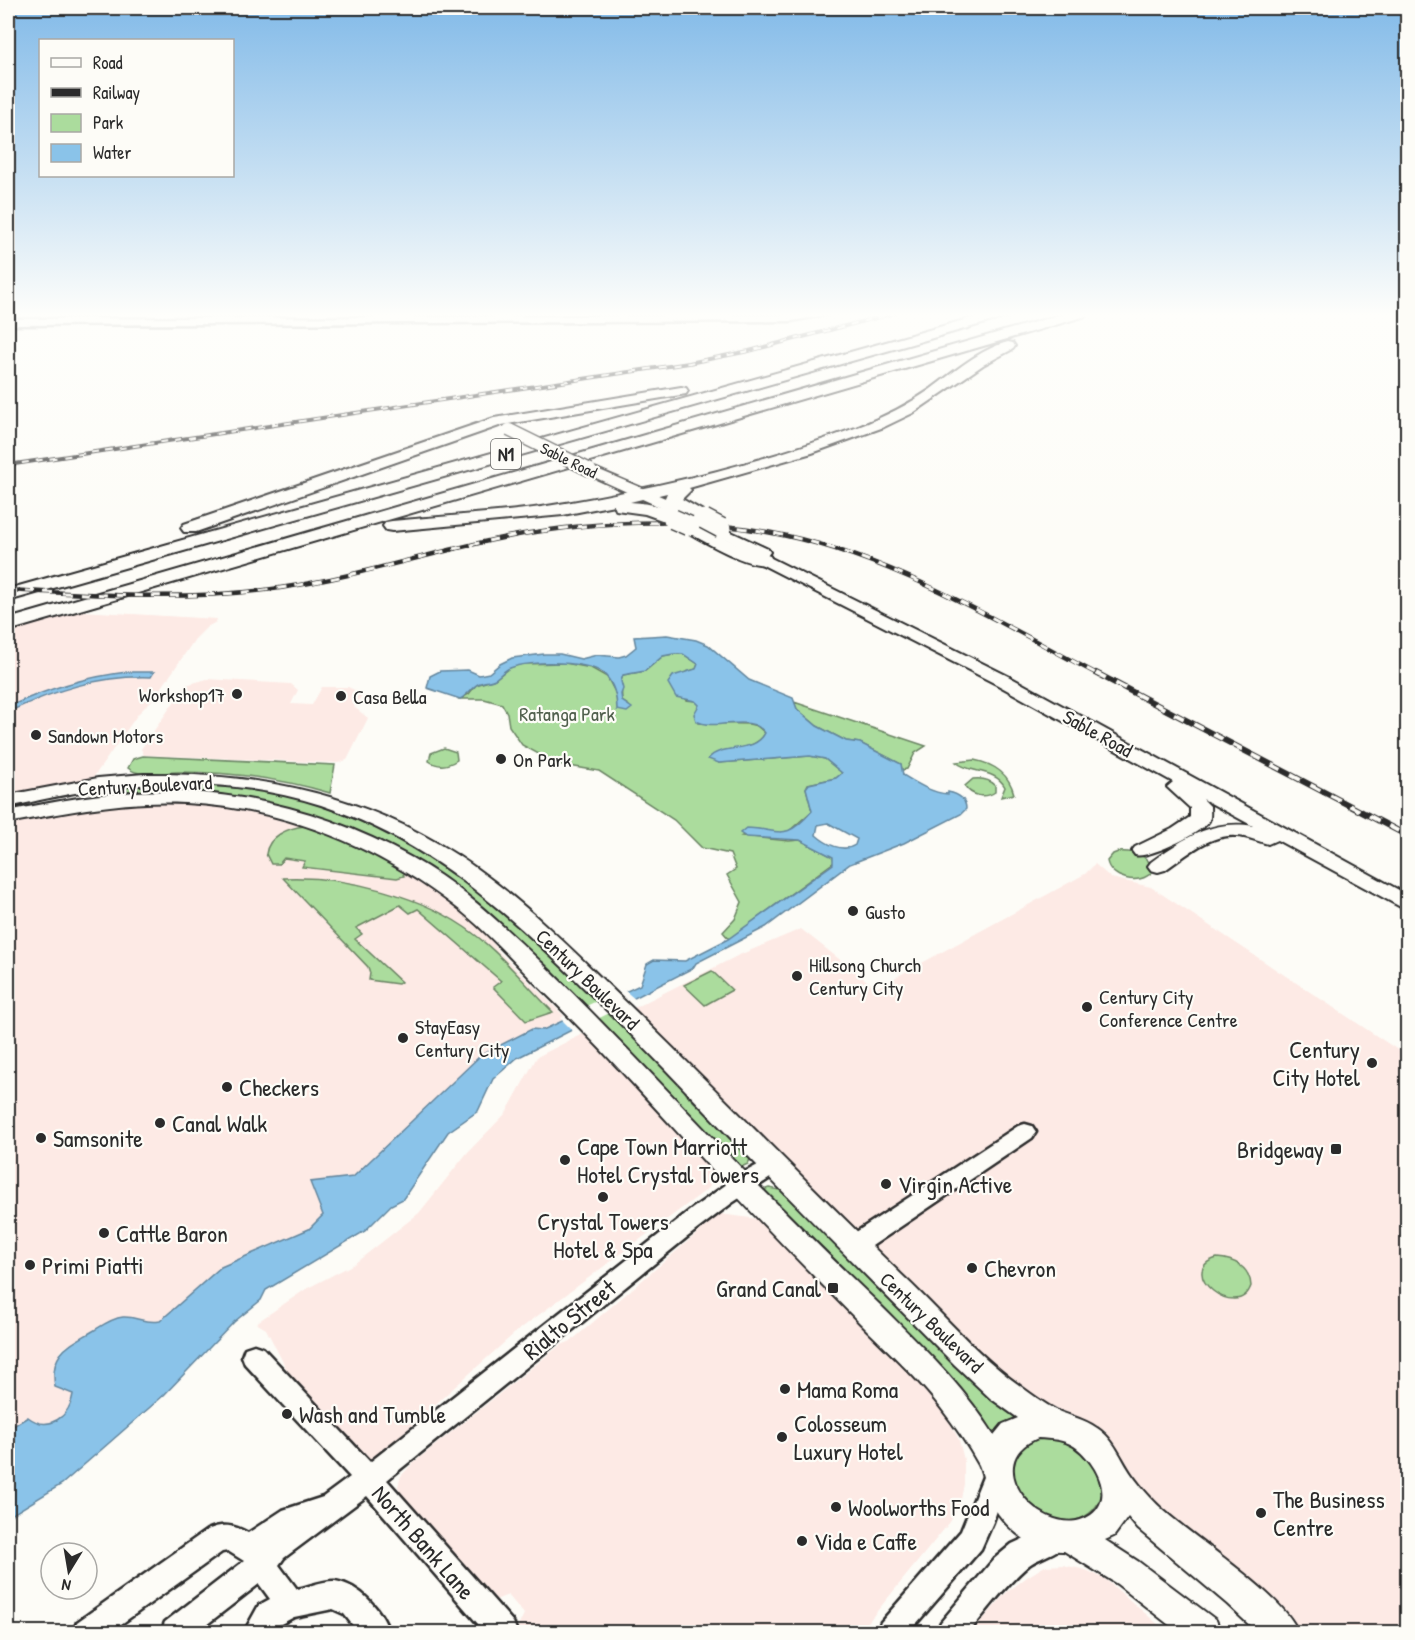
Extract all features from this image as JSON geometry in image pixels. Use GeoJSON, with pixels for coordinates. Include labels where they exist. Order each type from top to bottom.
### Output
{"type":"FeatureCollection","features":[{"type":"Feature","properties":{"kind":"highway"},"geometry":{"type":"LineString","coordinates":[[8,584],[184,530],[501,426],[686,390]]}},
{"type":"Feature","properties":{"kind":"highway","name":"N1"},"geometry":{"type":"LineString","coordinates":[[8,595],[734,390]]}},
{"type":"Feature","properties":{"kind":"highway","name":"N1"},"geometry":{"type":"LineString","coordinates":[[8,612],[780,390]]}},
{"type":"Feature","properties":{"kind":"highway"},"geometry":{"type":"LineString","coordinates":[[8,625],[819,390]]}},
{"type":"Feature","properties":{"kind":"highway"},"geometry":{"type":"LineString","coordinates":[[763,560],[741,552],[701,524],[676,504],[673,500],[675,494],[721,476],[850,436],[895,417],[938,390]]}},
{"type":"Feature","properties":{"kind":"highway"},"geometry":{"type":"LineString","coordinates":[[546,511],[721,476]]}},
{"type":"Feature","properties":{"kind":"highway"},"geometry":{"type":"LineString","coordinates":[[176,577],[206,572],[295,547],[380,528],[522,513],[628,506],[654,510],[701,524]]}},
{"type":"Feature","properties":{"kind":"main road","name":"Sable Road"},"geometry":{"type":"LineString","coordinates":[[501,426],[762,552],[784,568]]}},
{"type":"Feature","properties":{"kind":"main road","name":"Sable Road"},"geometry":{"type":"LineString","coordinates":[[763,560],[784,568],[925,639],[1407,903]]}},
{"type":"Feature","properties":{"kind":"main road"},"geometry":{"type":"LineString","coordinates":[[1080,723],[1097,741],[1175,786],[1200,806],[1200,819],[1197,822],[1142,852]]}},
{"type":"Feature","properties":{"kind":"main road","name":"Century Boulevard"},"geometry":{"type":"LineString","coordinates":[[8,801],[31,794],[124,782],[195,780],[248,783],[308,795],[345,807],[400,830],[452,859],[504,900],[624,1013],[854,1247],[995,1384],[1052,1424],[1074,1430],[1095,1444],[1111,1463],[1117,1481],[1149,1518],[1244,1597],[1281,1632]]}},
{"type":"Feature","properties":{"kind":"main road","name":"Century Boulevard"},"geometry":{"type":"LineString","coordinates":[[8,816],[78,801],[118,798],[185,796],[262,806],[328,827],[395,857],[429,878],[479,915],[595,1028],[741,1184],[923,1366],[958,1407],[997,1470],[1003,1496],[1018,1516],[1034,1528],[1064,1536],[1128,1573],[1204,1632]]}},
{"type":"Feature","properties":{"kind":"main road"},"geometry":{"type":"LineString","coordinates":[[1158,866],[1180,850],[1224,828],[1249,830],[1407,913]]}},
{"type":"Feature","properties":{"kind":"main road"},"geometry":{"type":"LineString","coordinates":[[452,859],[443,866],[442,873],[453,889],[479,915]]}},
{"type":"Feature","properties":{"kind":"main road"},"geometry":{"type":"LineString","coordinates":[[997,1470],[1002,1448],[1014,1434],[1034,1425],[1052,1424]]}},
{"type":"Feature","properties":{"kind":"main road"},"geometry":{"type":"LineString","coordinates":[[1064,1536],[1091,1532],[1107,1520],[1117,1502],[1117,1481]]}},
{"type":"Feature","properties":{"kind":"main road"},"geometry":{"type":"LineString","coordinates":[[1244,1597],[1297,1632]]}},
{"type":"Feature","properties":{"kind":"street"},"geometry":{"type":"LineString","coordinates":[[861,1241],[1024,1132]]}},
{"type":"Feature","properties":{"kind":"street","name":"Rialto Street"},"geometry":{"type":"LineString","coordinates":[[175,1632],[254,1556],[274,1549],[334,1506],[436,1428],[671,1236],[741,1184],[773,1165]]}},
{"type":"Feature","properties":{"kind":"street","name":"North Bank Lane"},"geometry":{"type":"LineString","coordinates":[[254,1356],[368,1479],[503,1632]]}},
{"type":"Feature","properties":{"kind":"street"},"geometry":{"type":"LineString","coordinates":[[891,1632],[971,1540],[980,1522],[997,1470]]}},
{"type":"Feature","properties":{"kind":"street"},"geometry":{"type":"LineString","coordinates":[[951,1632],[1004,1569],[1033,1548],[1064,1536]]}},
{"type":"Feature","properties":{"kind":"street"},"geometry":{"type":"LineString","coordinates":[[87,1632],[217,1539],[231,1538],[254,1556],[291,1604]]}},
{"type":"Feature","properties":{"kind":"street"},"geometry":{"type":"LineString","coordinates":[[258,1632],[269,1615],[291,1604],[321,1596],[340,1595],[354,1604],[375,1632]]}},
{"type":"Feature","properties":{"kind":"shaded area"},"geometry":{"type":"Polygon","coordinates":[[[81,611],[217,619],[195,639],[156,696],[138,714],[93,778],[82,783],[8,797],[8,633],[81,611]]]}},
{"type":"Feature","properties":{"kind":"shaded area"},"geometry":{"type":"Polygon","coordinates":[[[207,679],[291,684],[298,690],[291,704],[312,705],[322,687],[348,687],[363,694],[354,707],[368,718],[347,760],[338,763],[144,755],[141,749],[186,685],[207,679]]]}},
{"type":"Feature","properties":{"kind":"shaded area"},"geometry":{"type":"Polygon","coordinates":[[[132,802],[211,802],[281,816],[391,860],[480,924],[500,953],[566,1018],[543,1030],[532,1029],[481,1055],[353,1177],[316,1183],[315,1195],[323,1215],[309,1230],[221,1267],[160,1321],[147,1323],[121,1317],[107,1322],[62,1349],[52,1372],[73,1394],[71,1405],[62,1418],[49,1424],[35,1423],[8,1429],[8,821],[132,802]]]}},
{"type":"Feature","properties":{"kind":"shaded area"},"geometry":{"type":"Polygon","coordinates":[[[1095,864],[1111,878],[1151,887],[1407,1056],[1407,1632],[1294,1632],[1162,1520],[1105,1431],[1001,1382],[630,1010],[737,956],[801,929],[876,988],[1085,874],[1095,864]]]}},
{"type":"Feature","properties":{"kind":"shaded area"},"geometry":{"type":"Polygon","coordinates":[[[584,1033],[712,1167],[713,1177],[709,1188],[516,1332],[372,1461],[288,1372],[266,1329],[256,1323],[306,1289],[354,1264],[419,1213],[467,1153],[506,1113],[537,1057],[584,1033]]]}},
{"type":"Feature","properties":{"kind":"shaded area"},"geometry":{"type":"Polygon","coordinates":[[[720,1214],[758,1219],[915,1379],[948,1419],[959,1440],[964,1460],[964,1484],[960,1504],[950,1522],[860,1632],[519,1632],[518,1626],[524,1614],[508,1595],[493,1601],[400,1495],[398,1486],[401,1476],[413,1463],[559,1346],[571,1341],[720,1214]]]}},
{"type":"Feature","properties":{"kind":"shaded area"},"geometry":{"type":"Polygon","coordinates":[[[1063,1565],[1086,1570],[1105,1579],[1167,1632],[972,1632],[1006,1593],[1027,1577],[1045,1566],[1063,1565]]]}},
{"type":"Feature","properties":{"kind":"green space","name":"Ratanga Park"},"geometry":{"type":"Polygon","coordinates":[[[683,654],[698,664],[696,669],[686,672],[686,700],[695,701],[700,705],[699,723],[749,724],[757,726],[765,733],[762,738],[752,744],[723,751],[719,763],[810,756],[825,759],[842,773],[836,778],[808,784],[806,788],[812,811],[789,831],[778,833],[757,829],[742,836],[800,840],[833,857],[834,862],[729,939],[723,932],[735,919],[742,902],[727,875],[736,869],[730,854],[702,848],[674,820],[599,771],[557,764],[522,745],[509,726],[507,713],[502,704],[484,699],[460,699],[469,694],[476,685],[495,679],[509,668],[521,664],[565,663],[591,668],[607,677],[616,694],[617,706],[628,705],[622,701],[623,675],[645,671],[663,656],[683,654]]]}},
{"type":"Feature","properties":{"kind":"green space"},"geometry":{"type":"Polygon","coordinates":[[[794,702],[926,746],[915,753],[907,769],[902,770],[901,764],[860,743],[846,741],[817,726],[797,709],[794,702]]]}},
{"type":"Feature","properties":{"kind":"green space"},"geometry":{"type":"Polygon","coordinates":[[[444,748],[456,752],[457,760],[443,765],[429,761],[431,753],[444,748]]]}},
{"type":"Feature","properties":{"kind":"green space"},"geometry":{"type":"Polygon","coordinates":[[[143,756],[335,765],[330,793],[292,783],[255,777],[197,772],[145,774],[128,768],[133,759],[143,756]]]}},
{"type":"Feature","properties":{"kind":"green space"},"geometry":{"type":"Polygon","coordinates":[[[974,760],[1000,771],[1008,780],[1014,794],[1001,797],[1005,787],[1001,781],[956,762],[974,760]]]}},
{"type":"Feature","properties":{"kind":"green space"},"geometry":{"type":"Polygon","coordinates":[[[973,779],[990,781],[995,785],[995,792],[983,796],[974,794],[965,786],[973,779]]]}},
{"type":"Feature","properties":{"kind":"green space"},"geometry":{"type":"Polygon","coordinates":[[[165,783],[244,788],[306,800],[393,834],[478,884],[674,1073],[687,1095],[744,1151],[750,1159],[748,1164],[741,1167],[581,1004],[486,912],[294,810],[216,793],[126,791],[128,785],[165,783]]]}},
{"type":"Feature","properties":{"kind":"green space"},"geometry":{"type":"Polygon","coordinates":[[[304,826],[342,837],[406,872],[404,876],[397,878],[302,867],[305,861],[284,858],[279,864],[271,864],[266,854],[271,842],[285,831],[304,826]]]}},
{"type":"Feature","properties":{"kind":"green space"},"geometry":{"type":"Polygon","coordinates":[[[1118,852],[1142,856],[1152,867],[1152,872],[1140,879],[1126,879],[1119,876],[1109,867],[1107,861],[1118,852]]]}},
{"type":"Feature","properties":{"kind":"green space"},"geometry":{"type":"Polygon","coordinates":[[[283,878],[332,880],[357,884],[408,899],[432,909],[484,942],[553,1012],[526,1021],[493,987],[501,981],[418,909],[410,913],[400,905],[356,928],[362,934],[355,939],[401,982],[398,984],[369,980],[368,967],[283,878]]]}},
{"type":"Feature","properties":{"kind":"green space"},"geometry":{"type":"Polygon","coordinates":[[[712,971],[732,990],[705,1005],[684,985],[712,971]]]}},
{"type":"Feature","properties":{"kind":"green space"},"geometry":{"type":"Polygon","coordinates":[[[769,1188],[790,1192],[1029,1413],[1004,1423],[993,1435],[759,1191],[769,1188]]]}},
{"type":"Feature","properties":{"kind":"green space"},"geometry":{"type":"Polygon","coordinates":[[[1217,1258],[1235,1262],[1248,1274],[1251,1286],[1244,1296],[1234,1299],[1223,1297],[1205,1282],[1202,1273],[1205,1264],[1217,1258]]]}},
{"type":"Feature","properties":{"kind":"green space"},"geometry":{"type":"Polygon","coordinates":[[[1052,1436],[1071,1442],[1082,1449],[1102,1478],[1103,1490],[1099,1501],[1084,1517],[1065,1522],[1047,1518],[1031,1508],[1020,1494],[1012,1478],[1011,1462],[1018,1448],[1033,1438],[1052,1436]]]}},
{"type":"Feature","properties":{"kind":"water"},"geometry":{"type":"Polygon","coordinates":[[[667,635],[696,640],[708,645],[749,680],[793,698],[797,709],[817,726],[846,741],[860,743],[901,764],[903,775],[924,787],[936,792],[958,795],[965,802],[966,809],[961,814],[904,843],[850,864],[766,927],[696,963],[693,968],[517,1058],[493,1079],[478,1111],[448,1132],[403,1199],[391,1205],[365,1231],[266,1290],[261,1300],[234,1322],[164,1395],[62,1484],[8,1517],[8,1429],[28,1417],[36,1422],[51,1423],[68,1409],[73,1394],[55,1387],[54,1375],[58,1358],[68,1346],[119,1318],[128,1317],[149,1322],[160,1321],[221,1267],[309,1229],[323,1215],[310,1182],[353,1177],[481,1055],[532,1029],[543,1030],[640,985],[647,964],[654,960],[685,961],[728,939],[833,864],[833,857],[800,840],[746,837],[740,833],[746,828],[782,832],[795,827],[812,811],[806,788],[809,784],[836,778],[842,773],[825,759],[810,756],[719,763],[708,759],[721,751],[753,744],[765,733],[759,727],[751,724],[713,725],[696,721],[694,714],[699,705],[695,701],[676,697],[668,683],[673,676],[696,669],[698,664],[683,654],[663,656],[645,671],[623,675],[622,701],[632,708],[627,712],[617,710],[614,692],[606,676],[599,671],[574,664],[519,665],[506,670],[495,679],[478,684],[460,699],[427,688],[430,676],[440,671],[468,670],[479,675],[489,673],[512,658],[544,654],[560,654],[581,659],[597,655],[619,657],[626,655],[636,647],[634,637],[667,635]],[[828,823],[818,825],[816,835],[840,848],[855,845],[857,839],[828,823]]]}},
{"type":"Feature","properties":{"kind":"water"},"geometry":{"type":"Polygon","coordinates":[[[127,672],[154,672],[151,677],[113,679],[77,686],[42,697],[8,712],[8,707],[51,689],[96,677],[127,672]]]}},
{"type":"Feature","properties":{"kind":"pier"},"geometry":{"type":"Polygon","coordinates":[[[623,989],[636,1000],[573,1031],[560,1018],[623,989]]]}},
{"type":"Feature","properties":{"kind":"railway"},"geometry":{"type":"LineString","coordinates":[[8,465],[512,390]]}},
{"type":"Feature","properties":{"kind":"railway"},"geometry":{"type":"LineString","coordinates":[[8,590],[144,596],[246,592],[337,578],[479,543],[572,527],[637,523],[702,524],[767,532],[854,555],[938,590],[1099,675]]}},
{"type":"Feature","properties":{"kind":"railway"},"geometry":{"type":"LineString","coordinates":[[1096,673],[1408,836]]}},
{"type":"Feature","properties":{"kind":"place","name":"Workshop17"},"geometry":{"type":"Point","coordinates":[237,694]}},
{"type":"Feature","properties":{"kind":"place","name":"Casa Bella"},"geometry":{"type":"Point","coordinates":[341,696]}},
{"type":"Feature","properties":{"kind":"place","name":"Sandown Motors"},"geometry":{"type":"Point","coordinates":[36,735]}},
{"type":"Feature","properties":{"kind":"place","name":"On Park"},"geometry":{"type":"Point","coordinates":[501,759]}},
{"type":"Feature","properties":{"kind":"place","name":"Gusto"},"geometry":{"type":"Point","coordinates":[853,911]}},
{"type":"Feature","properties":{"kind":"place","name":"Hillsong Church Century City"},"geometry":{"type":"Point","coordinates":[797,976]}},
{"type":"Feature","properties":{"kind":"place","name":"Century City Conference Centre"},"geometry":{"type":"Point","coordinates":[1087,1007]}},
{"type":"Feature","properties":{"kind":"place","name":"StayEasy Century City"},"geometry":{"type":"Point","coordinates":[403,1038]}},
{"type":"Feature","properties":{"kind":"place","name":"Century City Hotel"},"geometry":{"type":"Point","coordinates":[1372,1063]}},
{"type":"Feature","properties":{"kind":"place","name":"Checkers"},"geometry":{"type":"Point","coordinates":[227,1087]}},
{"type":"Feature","properties":{"kind":"place","name":"Canal Walk"},"geometry":{"type":"Point","coordinates":[160,1123]}},
{"type":"Feature","properties":{"kind":"place","name":"Samsonite"},"geometry":{"type":"Point","coordinates":[41,1138]}},
{"type":"Feature","properties":{"kind":"place","name":"Bridgeway"},"geometry":{"type":"Point","coordinates":[1336,1149]}},
{"type":"Feature","properties":{"kind":"place","name":"Cape Town Marriott Hotel Crystal Towers"},"geometry":{"type":"Point","coordinates":[565,1160]}},
{"type":"Feature","properties":{"kind":"place","name":"Virgin Active"},"geometry":{"type":"Point","coordinates":[886,1184]}},
{"type":"Feature","properties":{"kind":"place","name":"Crystal Towers Hotel & Spa"},"geometry":{"type":"Point","coordinates":[603,1197]}},
{"type":"Feature","properties":{"kind":"place","name":"Cattle Baron"},"geometry":{"type":"Point","coordinates":[104,1233]}},
{"type":"Feature","properties":{"kind":"place","name":"Primi Piatti"},"geometry":{"type":"Point","coordinates":[30,1265]}},
{"type":"Feature","properties":{"kind":"place","name":"Chevron"},"geometry":{"type":"Point","coordinates":[972,1268]}},
{"type":"Feature","properties":{"kind":"place","name":"Grand Canal"},"geometry":{"type":"Point","coordinates":[833,1288]}},
{"type":"Feature","properties":{"kind":"place","name":"Mama Roma"},"geometry":{"type":"Point","coordinates":[785,1389]}},
{"type":"Feature","properties":{"kind":"place","name":"Wash and Tumble"},"geometry":{"type":"Point","coordinates":[287,1414]}},
{"type":"Feature","properties":{"kind":"place","name":"Colosseum Luxury Hotel"},"geometry":{"type":"Point","coordinates":[782,1437]}},
{"type":"Feature","properties":{"kind":"place","name":"Woolworths Food"},"geometry":{"type":"Point","coordinates":[836,1507]}},
{"type":"Feature","properties":{"kind":"place","name":"The Business Centre"},"geometry":{"type":"Point","coordinates":[1261,1513]}},
{"type":"Feature","properties":{"kind":"place","name":"Vida e Caffe"},"geometry":{"type":"Point","coordinates":[802,1541]}}]}
